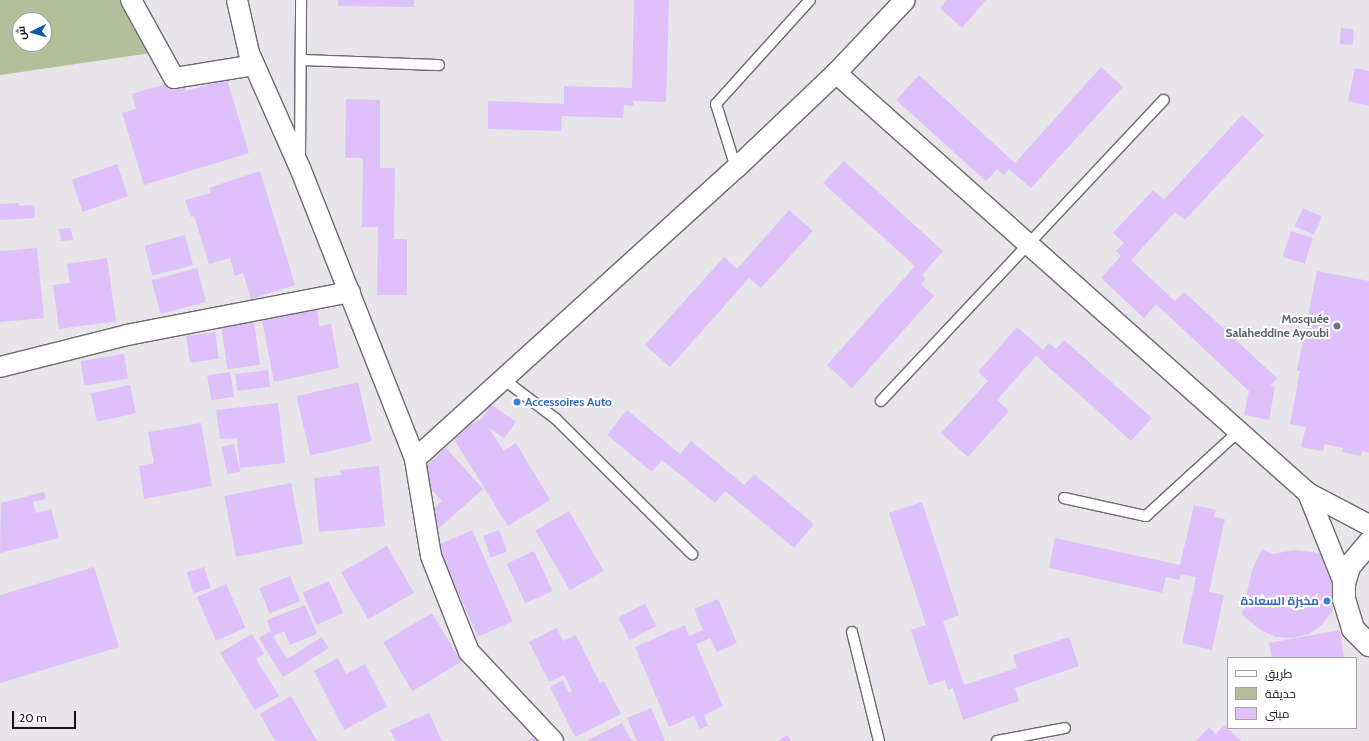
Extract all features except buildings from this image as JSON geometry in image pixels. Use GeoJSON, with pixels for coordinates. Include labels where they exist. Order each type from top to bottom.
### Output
{"type":"FeatureCollection","features":[{"type":"Feature","properties":{"kind":"street"},"geometry":{"type":"LineString","coordinates":[[131,0],[174,78],[254,65]]}},
{"type":"Feature","properties":{"kind":"street"},"geometry":{"type":"LineString","coordinates":[[237,0],[254,65],[300,168],[415,459],[432,556],[469,652],[553,741]]}},
{"type":"Feature","properties":{"kind":"street"},"geometry":{"type":"LineString","coordinates":[[415,459],[736,168],[836,73],[905,0]]}},
{"type":"Feature","properties":{"kind":"street"},"geometry":{"type":"LineString","coordinates":[[836,73],[1308,492],[1369,525]]}},
{"type":"Feature","properties":{"kind":"street"},"geometry":{"type":"LineString","coordinates":[[0,368],[127,335],[350,292]]}},
{"type":"Feature","properties":{"kind":"street"},"geometry":{"type":"LineString","coordinates":[[1308,492],[1344,583],[1347,614],[1353,629],[1369,645]]}},
{"type":"Feature","properties":{"kind":"street"},"geometry":{"type":"LineString","coordinates":[[1344,583],[1349,567],[1369,543]]}},
{"type":"Feature","properties":{"kind":"lane"},"geometry":{"type":"LineString","coordinates":[[300,168],[301,0]]}},
{"type":"Feature","properties":{"kind":"lane"},"geometry":{"type":"LineString","coordinates":[[736,168],[716,104],[810,0]]}},
{"type":"Feature","properties":{"kind":"lane"},"geometry":{"type":"LineString","coordinates":[[300,60],[439,65]]}},
{"type":"Feature","properties":{"kind":"lane"},"geometry":{"type":"LineString","coordinates":[[881,401],[1164,100]]}},
{"type":"Feature","properties":{"kind":"lane"},"geometry":{"type":"LineString","coordinates":[[503,379],[556,419],[692,554]]}},
{"type":"Feature","properties":{"kind":"lane"},"geometry":{"type":"LineString","coordinates":[[1064,498],[1146,516],[1239,431]]}},
{"type":"Feature","properties":{"kind":"lane"},"geometry":{"type":"LineString","coordinates":[[852,632],[879,741]]}},
{"type":"Feature","properties":{"kind":"lane"},"geometry":{"type":"LineString","coordinates":[[997,741],[1065,728]]}},
{"type":"Feature","properties":{"kind":"green space"},"geometry":{"type":"Polygon","coordinates":[[[0,0],[137,0],[165,51],[0,75],[0,0]]]}},
{"type":"Feature","properties":{"kind":"place","name":"Mosquée Salaheddine Ayoubi"},"geometry":{"type":"Point","coordinates":[1337,326]}},
{"type":"Feature","properties":{"kind":"place","name":"Accessoires Auto"},"geometry":{"type":"Point","coordinates":[517,402]}},
{"type":"Feature","properties":{"kind":"place","name":"مخبزة السعادة"},"geometry":{"type":"Point","coordinates":[1327,601]}}]}
